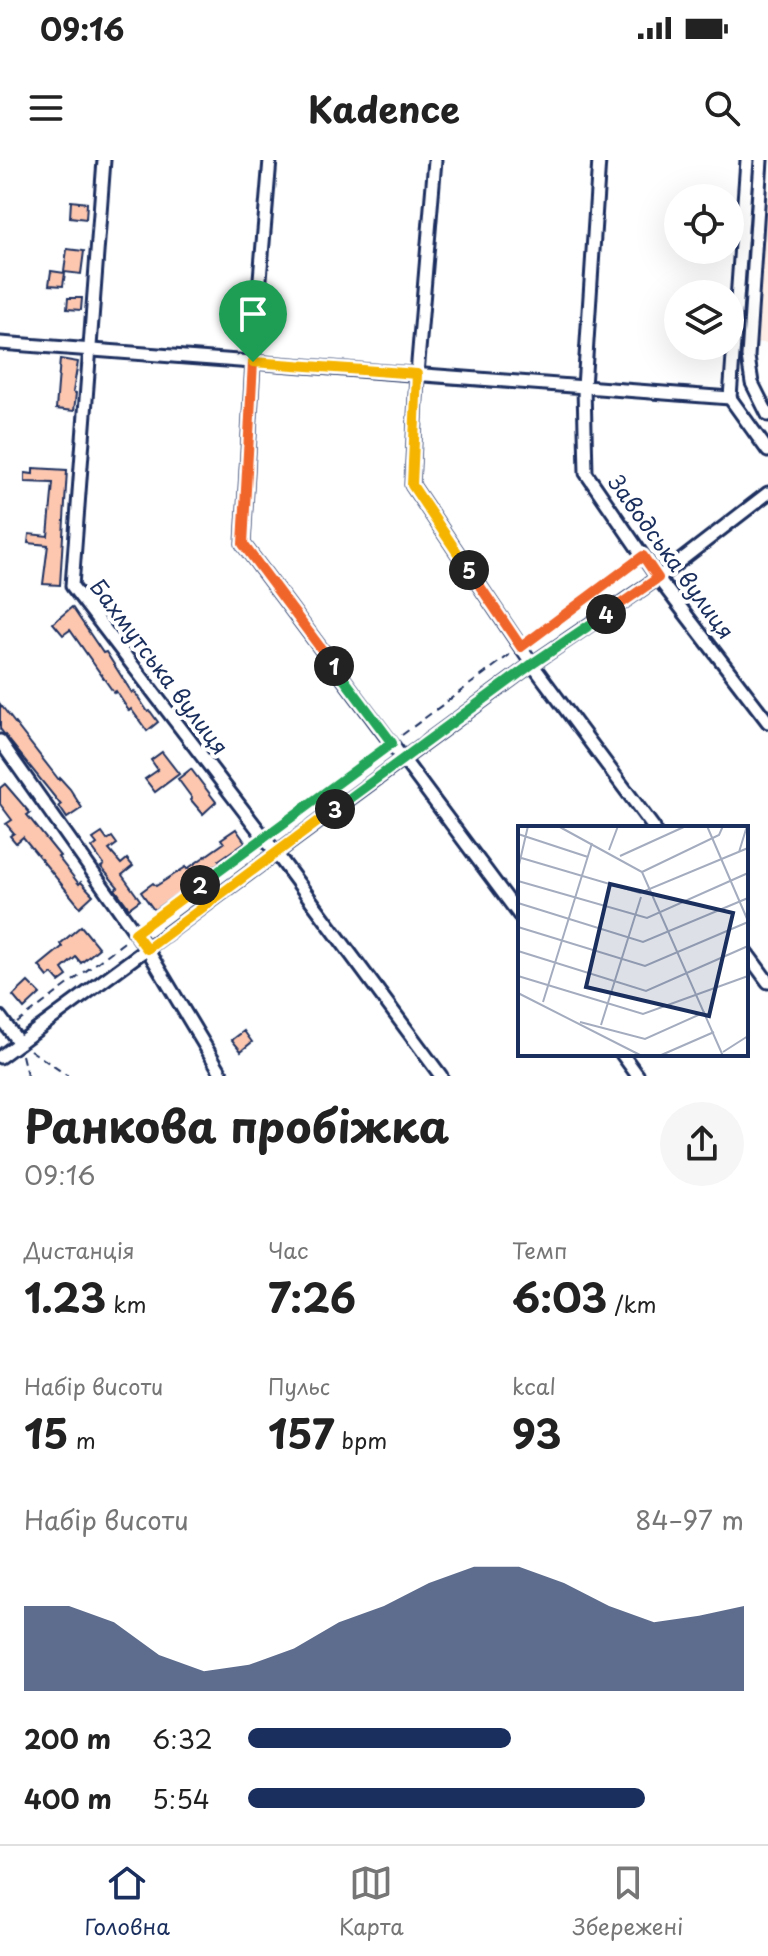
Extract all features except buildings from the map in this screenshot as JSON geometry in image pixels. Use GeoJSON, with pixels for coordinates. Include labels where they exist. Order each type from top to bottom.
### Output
{"type":"FeatureCollection","features":[{"type":"Feature","properties":{"kind":"street","name":"Бахмутська вулиця"},"geometry":{"type":"LineString","coordinates":[[104,160],[72,586],[441,1076]]}},
{"type":"Feature","properties":{"kind":"street"},"geometry":{"type":"LineString","coordinates":[[270,160],[253,362],[243,544],[518,913]]}},
{"type":"Feature","properties":{"kind":"street"},"geometry":{"type":"LineString","coordinates":[[435,160],[417,374],[412,485],[532,664],[653,826]]}},
{"type":"Feature","properties":{"kind":"street","name":"Заводська вулиця"},"geometry":{"type":"LineString","coordinates":[[599,160],[584,387],[586,473],[658,578],[768,722]]}},
{"type":"Feature","properties":{"kind":"street"},"geometry":{"type":"LineString","coordinates":[[747,160],[730,398],[768,451]]}},
{"type":"Feature","properties":{"kind":"street"},"geometry":{"type":"LineString","coordinates":[[761,160],[748,357],[752,383],[768,415]]}},
{"type":"Feature","properties":{"kind":"street"},"geometry":{"type":"LineString","coordinates":[[0,343],[730,398]]}},
{"type":"Feature","properties":{"kind":"street"},"geometry":{"type":"LineString","coordinates":[[0,1057],[532,664],[658,578],[768,493]]}},
{"type":"Feature","properties":{"kind":"street"},"geometry":{"type":"LineString","coordinates":[[0,741],[147,949],[213,1070],[223,1076]]}},
{"type":"Feature","properties":{"kind":"street"},"geometry":{"type":"LineString","coordinates":[[748,955],[768,982]]}},
{"type":"Feature","properties":{"kind":"street"},"geometry":{"type":"LineString","coordinates":[[0,1017],[19,1043]]}},
{"type":"Feature","properties":{"kind":"street"},"geometry":{"type":"LineString","coordinates":[[623,1056],[638,1076]]}},
{"type":"Feature","properties":{"kind":"path"},"geometry":{"type":"LineString","coordinates":[[9,1029],[643,556]]}},
{"type":"Feature","properties":{"kind":"path"},"geometry":{"type":"LineString","coordinates":[[19,1043],[27,1076]]}},
{"type":"Feature","properties":{"kind":"path"},"geometry":{"type":"LineString","coordinates":[[19,1043],[68,1076]]}},
{"type":"Feature","properties":{"kind":"shaded area"},"geometry":{"type":"Polygon","coordinates":[[[768,160],[768,343],[750,342],[768,160]]]}},
{"type":"Feature","properties":{"kind":"route"},"geometry":{"type":"LineString","coordinates":[[253,362],[417,374],[412,485],[521,647],[643,556],[658,578],[532,664],[147,949],[135,933],[392,743],[243,544],[253,362]]}}]}
